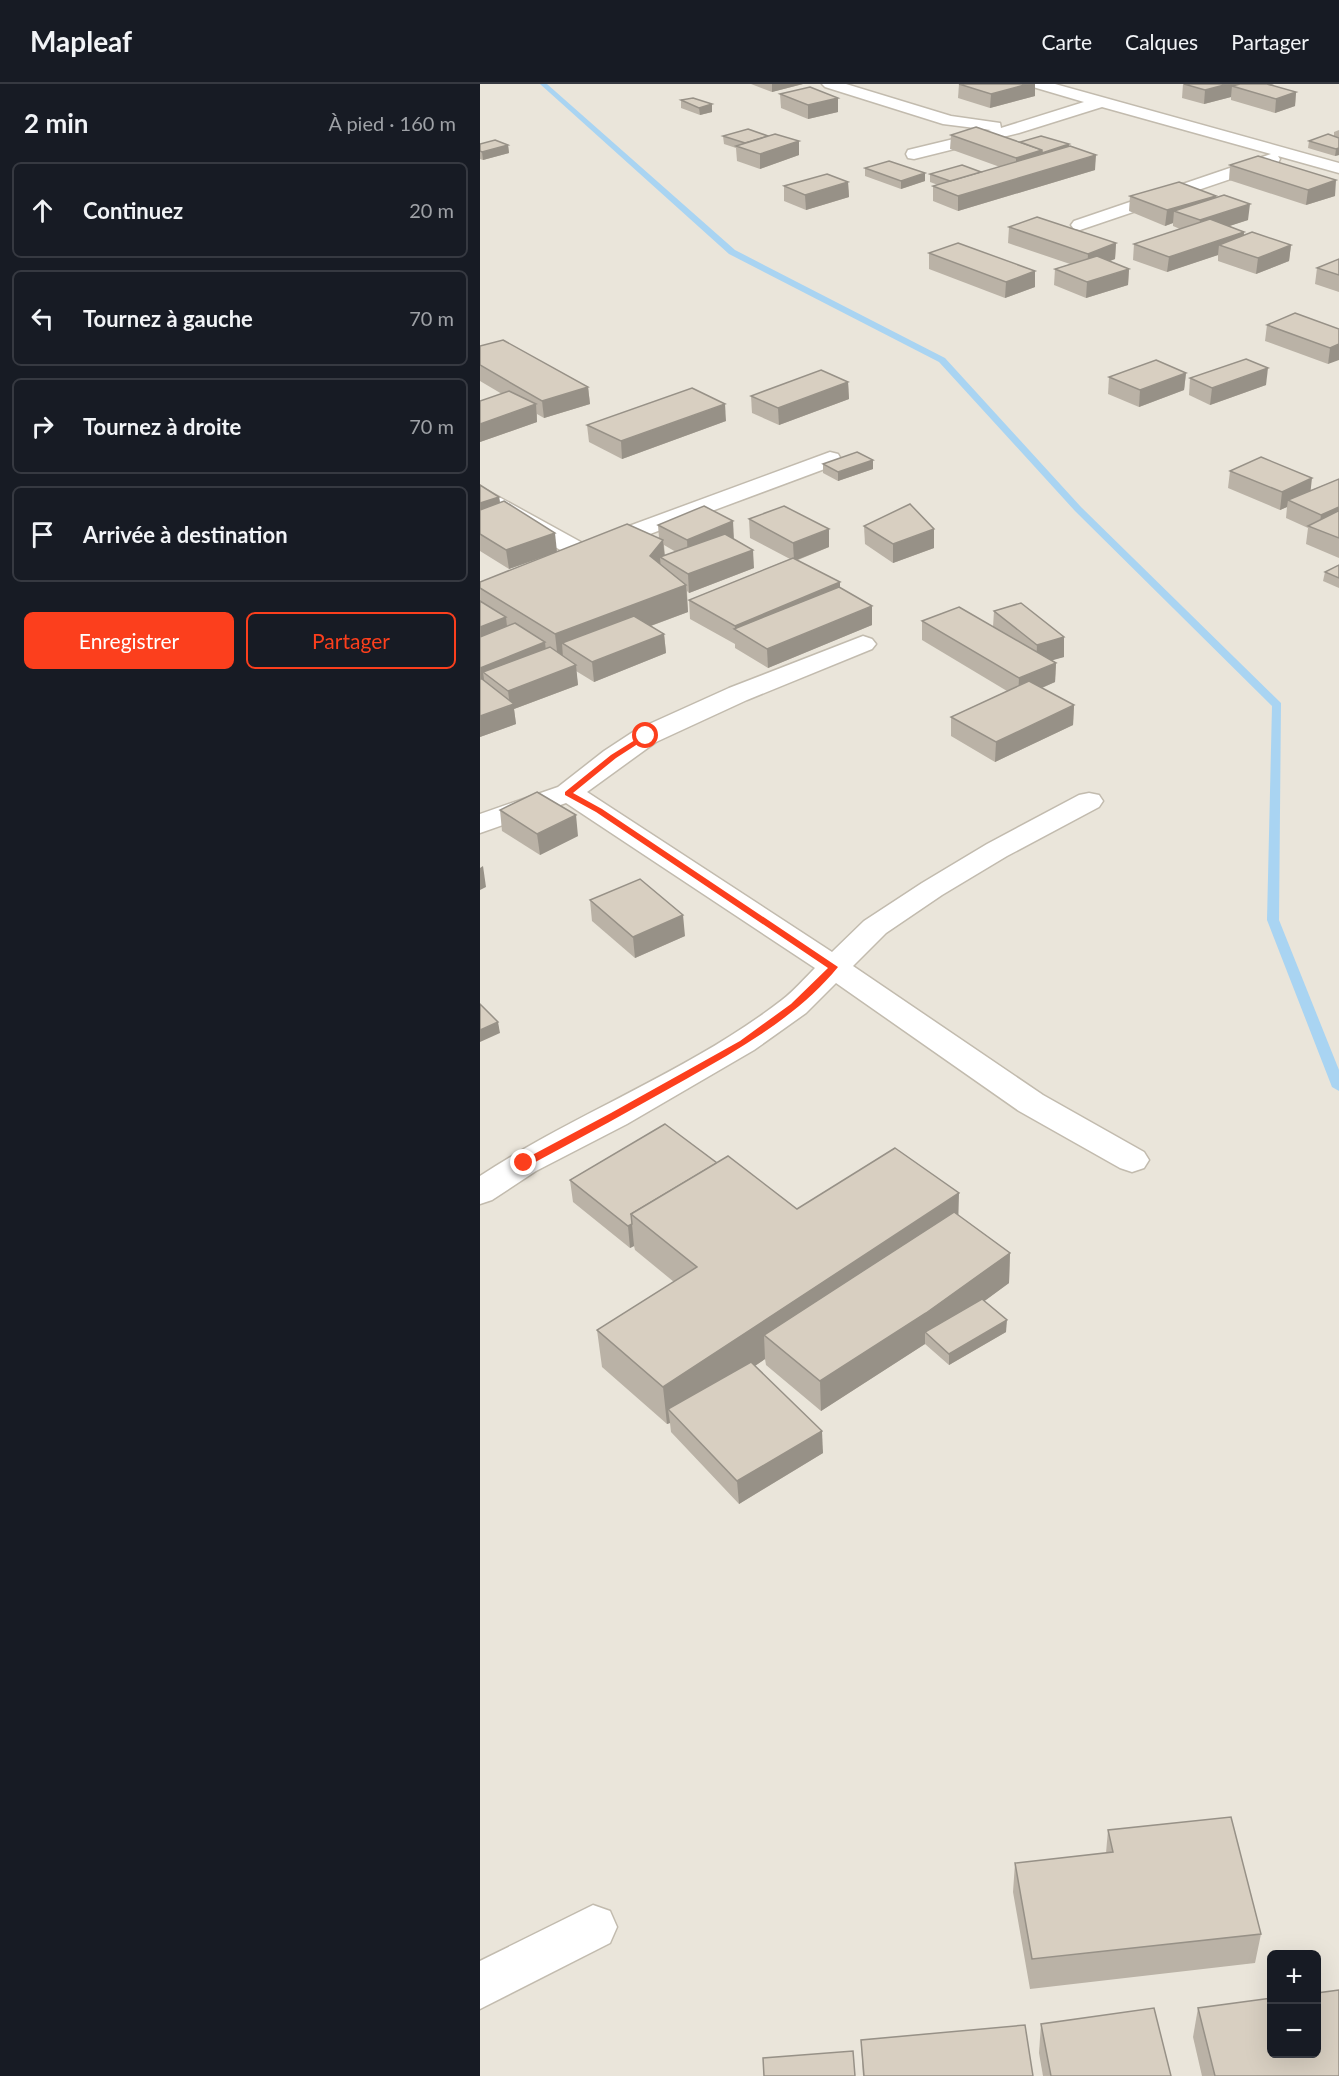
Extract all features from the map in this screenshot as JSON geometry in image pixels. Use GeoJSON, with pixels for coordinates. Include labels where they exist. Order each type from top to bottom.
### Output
{"type":"FeatureCollection","features":[{"type":"Feature","properties":{"kind":"street"},"geometry":{"type":"LineString","coordinates":[[830,84],[949,121],[1013,130]]}},
{"type":"Feature","properties":{"kind":"street"},"geometry":{"type":"LineString","coordinates":[[1038,84],[1339,168]]}},
{"type":"Feature","properties":{"kind":"street"},"geometry":{"type":"LineString","coordinates":[[1062,92],[1101,84]]}},
{"type":"Feature","properties":{"kind":"street"},"geometry":{"type":"LineString","coordinates":[[914,154],[1013,130],[1100,102]]}},
{"type":"Feature","properties":{"kind":"street"},"geometry":{"type":"LineString","coordinates":[[1080,225],[1288,154]]}},
{"type":"Feature","properties":{"kind":"street"},"geometry":{"type":"LineString","coordinates":[[550,564],[830,459]]}},
{"type":"Feature","properties":{"kind":"street"},"geometry":{"type":"LineString","coordinates":[[480,496],[581,552]]}},
{"type":"Feature","properties":{"kind":"street"},"geometry":{"type":"LineString","coordinates":[[480,824],[568,793],[614,756],[646,736],[738,694],[863,644]]}},
{"type":"Feature","properties":{"kind":"street"},"geometry":{"type":"LineString","coordinates":[[568,793],[599,811],[834,967],[1031,1103],[1132,1160]]}},
{"type":"Feature","properties":{"kind":"street"},"geometry":{"type":"LineString","coordinates":[[480,1192],[524,1163],[615,1116],[743,1043],[795,1006],[875,927],[997,850],[1089,801]]}},
{"type":"Feature","properties":{"kind":"street"},"geometry":{"type":"LineString","coordinates":[[480,1986],[593,1927]]}},
{"type":"Feature","properties":{"kind":"shaded area"},"geometry":{"type":"Polygon","coordinates":[[[480,84],[1339,84],[1339,2076],[480,2076],[480,84]]]}},
{"type":"Feature","properties":{"kind":"building"},"geometry":{"type":"Polygon","coordinates":[[[959,84],[1028,84],[991,94],[959,84]]]}},
{"type":"Feature","properties":{"kind":"building"},"geometry":{"type":"Polygon","coordinates":[[[1184,84],[1228,84],[1205,90],[1184,84]]]}},
{"type":"Feature","properties":{"kind":"building"},"geometry":{"type":"Polygon","coordinates":[[[1267,84],[1296,92],[1276,99],[1232,86],[1267,84]]]}},
{"type":"Feature","properties":{"kind":"building"},"geometry":{"type":"Polygon","coordinates":[[[810,87],[838,98],[808,105],[780,94],[810,87]]]}},
{"type":"Feature","properties":{"kind":"building"},"geometry":{"type":"Polygon","coordinates":[[[693,98],[712,104],[699,108],[681,100],[693,98]]]}},
{"type":"Feature","properties":{"kind":"building"},"geometry":{"type":"Polygon","coordinates":[[[976,127],[1042,150],[1016,158],[951,135],[976,127]]]}},
{"type":"Feature","properties":{"kind":"building"},"geometry":{"type":"Polygon","coordinates":[[[748,129],[768,136],[745,143],[723,136],[748,129]]]}},
{"type":"Feature","properties":{"kind":"building"},"geometry":{"type":"Polygon","coordinates":[[[775,134],[799,141],[760,154],[736,146],[775,134]]]}},
{"type":"Feature","properties":{"kind":"building"},"geometry":{"type":"Polygon","coordinates":[[[1328,134],[1339,138],[1339,148],[1309,141],[1328,134]]]}},
{"type":"Feature","properties":{"kind":"building"},"geometry":{"type":"Polygon","coordinates":[[[1041,136],[1069,144],[1042,153],[1042,150],[1020,142],[1041,136]]]}},
{"type":"Feature","properties":{"kind":"building"},"geometry":{"type":"Polygon","coordinates":[[[495,140],[508,145],[480,151],[480,144],[495,140]]]}},
{"type":"Feature","properties":{"kind":"building"},"geometry":{"type":"Polygon","coordinates":[[[1070,146],[1096,155],[958,196],[933,186],[1070,146]]]}},
{"type":"Feature","properties":{"kind":"building"},"geometry":{"type":"Polygon","coordinates":[[[1258,156],[1336,180],[1308,190],[1230,165],[1258,156]]]}},
{"type":"Feature","properties":{"kind":"building"},"geometry":{"type":"Polygon","coordinates":[[[889,161],[925,173],[901,181],[865,168],[889,161]]]}},
{"type":"Feature","properties":{"kind":"building"},"geometry":{"type":"Polygon","coordinates":[[[962,165],[981,172],[950,181],[930,174],[962,165]]]}},
{"type":"Feature","properties":{"kind":"building"},"geometry":{"type":"Polygon","coordinates":[[[827,174],[848,182],[805,195],[784,186],[827,174]]]}},
{"type":"Feature","properties":{"kind":"building"},"geometry":{"type":"Polygon","coordinates":[[[1179,182],[1216,196],[1167,210],[1130,196],[1179,182]]]}},
{"type":"Feature","properties":{"kind":"building"},"geometry":{"type":"Polygon","coordinates":[[[1224,195],[1250,204],[1200,220],[1174,211],[1224,195]]]}},
{"type":"Feature","properties":{"kind":"building"},"geometry":{"type":"Polygon","coordinates":[[[1037,217],[1116,243],[1088,254],[1009,227],[1037,217]]]}},
{"type":"Feature","properties":{"kind":"building"},"geometry":{"type":"Polygon","coordinates":[[[1210,219],[1244,232],[1169,257],[1134,244],[1210,219]]]}},
{"type":"Feature","properties":{"kind":"building"},"geometry":{"type":"Polygon","coordinates":[[[1252,232],[1291,245],[1258,258],[1219,245],[1252,232]]]}},
{"type":"Feature","properties":{"kind":"building"},"geometry":{"type":"Polygon","coordinates":[[[958,243],[1035,271],[1006,282],[929,253],[958,243]]]}},
{"type":"Feature","properties":{"kind":"building"},"geometry":{"type":"Polygon","coordinates":[[[1097,256],[1129,269],[1087,282],[1055,269],[1097,256]]]}},
{"type":"Feature","properties":{"kind":"building"},"geometry":{"type":"Polygon","coordinates":[[[1339,259],[1339,275],[1317,268],[1339,259]]]}},
{"type":"Feature","properties":{"kind":"building"},"geometry":{"type":"Polygon","coordinates":[[[1295,313],[1339,329],[1339,344],[1330,348],[1267,325],[1295,313]]]}},
{"type":"Feature","properties":{"kind":"building"},"geometry":{"type":"Polygon","coordinates":[[[503,340],[588,387],[542,401],[480,365],[480,346],[503,340]]]}},
{"type":"Feature","properties":{"kind":"building"},"geometry":{"type":"Polygon","coordinates":[[[1246,359],[1268,368],[1212,388],[1190,378],[1246,359]]]}},
{"type":"Feature","properties":{"kind":"building"},"geometry":{"type":"Polygon","coordinates":[[[1156,360],[1186,373],[1140,390],[1109,377],[1156,360]]]}},
{"type":"Feature","properties":{"kind":"building"},"geometry":{"type":"Polygon","coordinates":[[[821,370],[848,382],[778,408],[751,396],[821,370]]]}},
{"type":"Feature","properties":{"kind":"building"},"geometry":{"type":"Polygon","coordinates":[[[692,388],[725,404],[621,441],[587,425],[692,388]]]}},
{"type":"Feature","properties":{"kind":"building"},"geometry":{"type":"Polygon","coordinates":[[[509,391],[536,404],[480,424],[480,401],[509,391]]]}},
{"type":"Feature","properties":{"kind":"building"},"geometry":{"type":"Polygon","coordinates":[[[857,452],[873,460],[838,472],[823,464],[857,452]]]}},
{"type":"Feature","properties":{"kind":"building"},"geometry":{"type":"Polygon","coordinates":[[[1261,457],[1312,478],[1282,492],[1230,471],[1261,457]]]}},
{"type":"Feature","properties":{"kind":"building"},"geometry":{"type":"Polygon","coordinates":[[[1339,479],[1339,507],[1321,515],[1288,500],[1339,479]]]}},
{"type":"Feature","properties":{"kind":"building"},"geometry":{"type":"Polygon","coordinates":[[[480,485],[499,497],[480,503],[480,485]]]}},
{"type":"Feature","properties":{"kind":"building"},"geometry":{"type":"Polygon","coordinates":[[[504,501],[555,533],[506,550],[480,534],[480,510],[504,501]]]}},
{"type":"Feature","properties":{"kind":"building"},"geometry":{"type":"Polygon","coordinates":[[[910,504],[934,529],[893,544],[864,526],[910,504]]]}},
{"type":"Feature","properties":{"kind":"building"},"geometry":{"type":"Polygon","coordinates":[[[704,506],[733,521],[687,540],[658,525],[704,506]]]}},
{"type":"Feature","properties":{"kind":"building"},"geometry":{"type":"Polygon","coordinates":[[[784,506],[829,529],[793,543],[749,519],[784,506]]]}},
{"type":"Feature","properties":{"kind":"building"},"geometry":{"type":"Polygon","coordinates":[[[1339,511],[1339,538],[1308,526],[1339,511]]]}},
{"type":"Feature","properties":{"kind":"building"},"geometry":{"type":"Polygon","coordinates":[[[627,524],[663,540],[650,556],[686,585],[555,634],[480,588],[480,582],[627,524]]]}},
{"type":"Feature","properties":{"kind":"building"},"geometry":{"type":"Polygon","coordinates":[[[725,534],[753,550],[688,574],[660,557],[725,534]]]}},
{"type":"Feature","properties":{"kind":"building"},"geometry":{"type":"Polygon","coordinates":[[[793,558],[840,582],[735,626],[689,600],[793,558]]]}},
{"type":"Feature","properties":{"kind":"building"},"geometry":{"type":"Polygon","coordinates":[[[1339,565],[1339,578],[1325,572],[1339,565]]]}},
{"type":"Feature","properties":{"kind":"building"},"geometry":{"type":"Polygon","coordinates":[[[839,587],[872,606],[767,649],[734,629],[839,587]]]}},
{"type":"Feature","properties":{"kind":"building"},"geometry":{"type":"Polygon","coordinates":[[[480,601],[506,617],[480,627],[480,601]]]}},
{"type":"Feature","properties":{"kind":"building"},"geometry":{"type":"Polygon","coordinates":[[[1021,603],[1064,637],[1037,645],[994,611],[1021,603]]]}},
{"type":"Feature","properties":{"kind":"building"},"geometry":{"type":"Polygon","coordinates":[[[959,607],[1056,663],[1019,678],[922,621],[959,607]]]}},
{"type":"Feature","properties":{"kind":"building"},"geometry":{"type":"Polygon","coordinates":[[[634,616],[664,634],[592,662],[562,643],[634,616]]]}},
{"type":"Feature","properties":{"kind":"building"},"geometry":{"type":"Polygon","coordinates":[[[515,623],[545,642],[480,668],[480,637],[515,623]]]}},
{"type":"Feature","properties":{"kind":"building"},"geometry":{"type":"Polygon","coordinates":[[[550,647],[576,665],[508,691],[483,672],[550,647]]]}},
{"type":"Feature","properties":{"kind":"building"},"geometry":{"type":"Polygon","coordinates":[[[480,679],[482,679],[514,704],[480,716],[480,679]]]}},
{"type":"Feature","properties":{"kind":"building"},"geometry":{"type":"Polygon","coordinates":[[[1029,681],[1074,705],[996,742],[951,717],[1029,681]]]}},
{"type":"Feature","properties":{"kind":"building"},"geometry":{"type":"Polygon","coordinates":[[[537,792],[576,815],[537,834],[500,810],[537,792]]]}},
{"type":"Feature","properties":{"kind":"building"},"geometry":{"type":"Polygon","coordinates":[[[640,879],[683,915],[633,937],[590,900],[640,879]]]}},
{"type":"Feature","properties":{"kind":"building"},"geometry":{"type":"Polygon","coordinates":[[[480,1004],[498,1022],[480,1030],[480,1004]]]}},
{"type":"Feature","properties":{"kind":"building"},"geometry":{"type":"Polygon","coordinates":[[[665,1124],[717,1163],[631,1214],[632,1224],[628,1226],[570,1180],[665,1124]]]}},
{"type":"Feature","properties":{"kind":"building"},"geometry":{"type":"Polygon","coordinates":[[[895,1148],[959,1193],[663,1387],[597,1330],[697,1267],[631,1214],[728,1156],[797,1209],[895,1148]]]}},
{"type":"Feature","properties":{"kind":"building"},"geometry":{"type":"Polygon","coordinates":[[[954,1212],[1010,1253],[926,1313],[820,1381],[764,1335],[954,1212]]]}},
{"type":"Feature","properties":{"kind":"building"},"geometry":{"type":"Polygon","coordinates":[[[982,1299],[1007,1320],[949,1354],[925,1332],[982,1299]]]}},
{"type":"Feature","properties":{"kind":"building"},"geometry":{"type":"Polygon","coordinates":[[[751,1362],[822,1431],[737,1481],[668,1409],[751,1362]]]}},
{"type":"Feature","properties":{"kind":"building"},"geometry":{"type":"Polygon","coordinates":[[[1231,1817],[1261,1934],[1032,1959],[1015,1863],[1113,1852],[1108,1830],[1231,1817]]]}},
{"type":"Feature","properties":{"kind":"building"},"geometry":{"type":"Polygon","coordinates":[[[1339,1990],[1339,2076],[1215,2076],[1198,2008],[1267,1999],[1267,2058],[1321,2058],[1321,1992],[1339,1990]]]}},
{"type":"Feature","properties":{"kind":"building"},"geometry":{"type":"Polygon","coordinates":[[[1154,2008],[1171,2076],[1051,2076],[1041,2024],[1154,2008]]]}},
{"type":"Feature","properties":{"kind":"building"},"geometry":{"type":"Polygon","coordinates":[[[1025,2025],[1033,2076],[864,2076],[861,2040],[1025,2025]]]}},
{"type":"Feature","properties":{"kind":"building"},"geometry":{"type":"Polygon","coordinates":[[[853,2051],[855,2076],[764,2076],[763,2058],[853,2051]]]}},
{"type":"Feature","properties":{"kind":"waterway"},"geometry":{"type":"LineString","coordinates":[[543,84],[732,252],[942,360],[1078,509],[1277,705],[1273,920],[1339,1087]]}},
{"type":"Feature","properties":{"kind":"route"},"geometry":{"type":"LineString","coordinates":[[524,1163],[615,1116],[743,1043],[795,1006],[834,967],[599,811],[568,793],[614,756],[646,736]]}}]}
